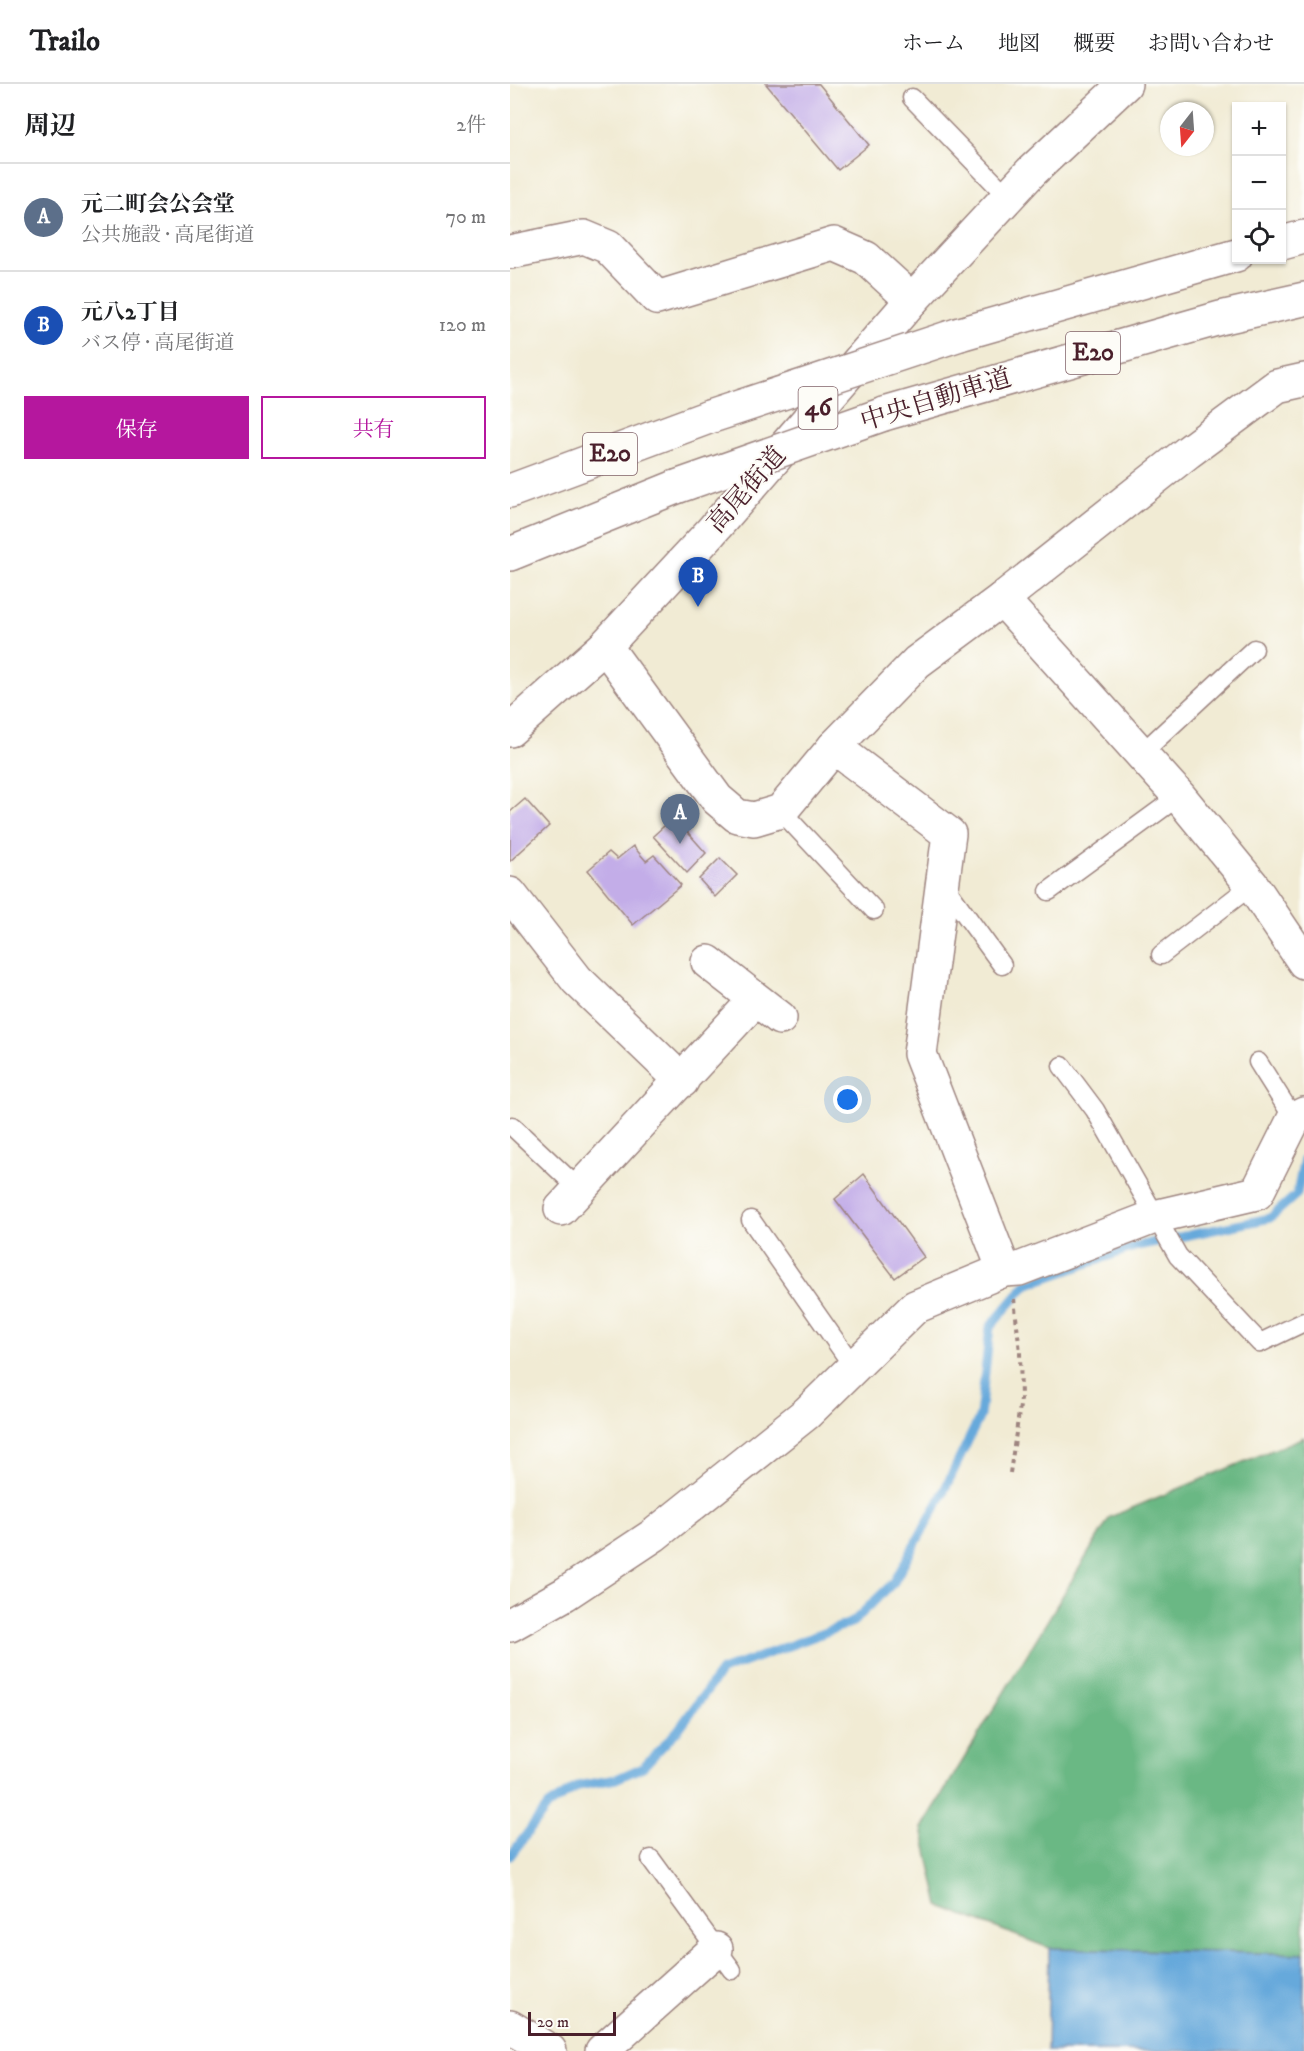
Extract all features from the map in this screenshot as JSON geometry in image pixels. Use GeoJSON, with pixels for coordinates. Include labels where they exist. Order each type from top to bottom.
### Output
{"type":"FeatureCollection","features":[{"type":"Feature","properties":{"kind":"main road","name":"高尾街道"},"geometry":{"type":"LineString","coordinates":[[510,730],[605,646],[710,533],[912,300],[1008,197],[1125,84]]}},
{"type":"Feature","properties":{"kind":"main road"},"geometry":{"type":"LineString","coordinates":[[510,252],[584,237],[608,247],[657,298],[834,244],[866,258],[912,300]]}},
{"type":"Feature","properties":{"kind":"main road"},"geometry":{"type":"LineString","coordinates":[[1286,242],[1304,237]]}},
{"type":"Feature","properties":{"kind":"main road","name":"中央自動車道"},"geometry":{"type":"LineString","coordinates":[[510,491],[709,417],[960,334],[1232,256]]}},
{"type":"Feature","properties":{"kind":"main road","name":"中央自動車道"},"geometry":{"type":"LineString","coordinates":[[510,554],[676,487],[884,414],[1220,318],[1304,299]]}},
{"type":"Feature","properties":{"kind":"main road"},"geometry":{"type":"LineString","coordinates":[[605,646],[717,799],[737,816],[754,819],[781,811],[834,747],[917,662],[1277,386],[1304,380]]}},
{"type":"Feature","properties":{"kind":"main road"},"geometry":{"type":"LineString","coordinates":[[1002,599],[1179,796],[1252,885],[1304,962]]}},
{"type":"Feature","properties":{"kind":"main road"},"geometry":{"type":"LineString","coordinates":[[834,747],[950,834],[920,1054],[1004,1270]]}},
{"type":"Feature","properties":{"kind":"main road"},"geometry":{"type":"LineString","coordinates":[[510,894],[577,980],[682,1081]]}},
{"type":"Feature","properties":{"kind":"main road"},"geometry":{"type":"LineString","coordinates":[[570,1199],[682,1081],[767,1009],[708,962]]}},
{"type":"Feature","properties":{"kind":"main road"},"geometry":{"type":"LineString","coordinates":[[510,1624],[565,1594],[654,1535],[807,1413],[915,1307],[1004,1270],[1019,1269],[1257,1193],[1299,1117]]}},
{"type":"Feature","properties":{"kind":"main road"},"geometry":{"type":"LineString","coordinates":[[602,2051],[724,1959]]}},
{"type":"Feature","properties":{"kind":"main road"},"geometry":{"type":"LineString","coordinates":[[510,2027],[550,2051]]}},
{"type":"Feature","properties":{"kind":"lane"},"geometry":{"type":"LineString","coordinates":[[912,98],[1008,197]]}},
{"type":"Feature","properties":{"kind":"lane"},"geometry":{"type":"LineString","coordinates":[[1142,753],[1254,649]]}},
{"type":"Feature","properties":{"kind":"lane"},"geometry":{"type":"LineString","coordinates":[[1049,891],[1179,796]]}},
{"type":"Feature","properties":{"kind":"lane"},"geometry":{"type":"LineString","coordinates":[[781,811],[874,910]]}},
{"type":"Feature","properties":{"kind":"lane"},"geometry":{"type":"LineString","coordinates":[[943,884],[1002,965]]}},
{"type":"Feature","properties":{"kind":"lane"},"geometry":{"type":"LineString","coordinates":[[1161,955],[1252,885]]}},
{"type":"Feature","properties":{"kind":"lane"},"geometry":{"type":"LineString","coordinates":[[1258,1062],[1299,1117]]}},
{"type":"Feature","properties":{"kind":"lane"},"geometry":{"type":"LineString","coordinates":[[1062,1066],[1095,1110],[1178,1256],[1260,1343],[1304,1322]]}},
{"type":"Feature","properties":{"kind":"lane"},"geometry":{"type":"LineString","coordinates":[[512,1126],[570,1199]]}},
{"type":"Feature","properties":{"kind":"lane"},"geometry":{"type":"LineString","coordinates":[[751,1220],[854,1366]]}},
{"type":"Feature","properties":{"kind":"lane"},"geometry":{"type":"LineString","coordinates":[[651,1859],[724,1959]]}},
{"type":"Feature","properties":{"kind":"path"},"geometry":{"type":"LineString","coordinates":[[1010,1473],[1021,1399],[1016,1312]]}},
{"type":"Feature","properties":{"kind":"green space"},"geometry":{"type":"Polygon","coordinates":[[[1304,1437],[1304,1954],[1049,1948],[939,1906],[922,1828],[1110,1517],[1304,1437]]]}},
{"type":"Feature","properties":{"kind":"water"},"geometry":{"type":"Polygon","coordinates":[[[1049,1948],[1304,1954],[1304,2051],[1047,2051],[1049,1948]]]}},
{"type":"Feature","properties":{"kind":"building"},"geometry":{"type":"Polygon","coordinates":[[[766,84],[819,84],[869,145],[838,170],[766,84]]]}},
{"type":"Feature","properties":{"kind":"building"},"geometry":{"type":"Polygon","coordinates":[[[525,799],[549,826],[510,861],[510,812],[525,799]]]}},
{"type":"Feature","properties":{"kind":"building"},"geometry":{"type":"Polygon","coordinates":[[[674,817],[706,853],[687,873],[653,836],[674,817]]]}},
{"type":"Feature","properties":{"kind":"building"},"geometry":{"type":"Polygon","coordinates":[[[633,846],[646,861],[654,855],[681,885],[633,925],[588,870],[609,852],[617,859],[633,846]]]}},
{"type":"Feature","properties":{"kind":"building"},"geometry":{"type":"Polygon","coordinates":[[[720,858],[737,875],[715,897],[699,879],[720,858]]]}},
{"type":"Feature","properties":{"kind":"building"},"geometry":{"type":"Polygon","coordinates":[[[864,1174],[924,1257],[895,1278],[835,1199],[864,1174]]]}},
{"type":"Feature","properties":{"kind":"waterway"},"geometry":{"type":"LineString","coordinates":[[510,1856],[548,1806],[578,1786],[616,1779],[643,1767],[678,1730],[721,1671],[853,1622],[894,1582],[940,1499],[980,1416],[990,1327],[1026,1285],[1137,1246],[1270,1218],[1297,1194],[1304,1159]]}},
{"type":"Feature","properties":{"kind":"place","name":"元八2丁目"},"geometry":{"type":"Point","coordinates":[698,607]}},
{"type":"Feature","properties":{"kind":"place","name":"元二町会公会堂"},"geometry":{"type":"Point","coordinates":[680,844]}}]}
